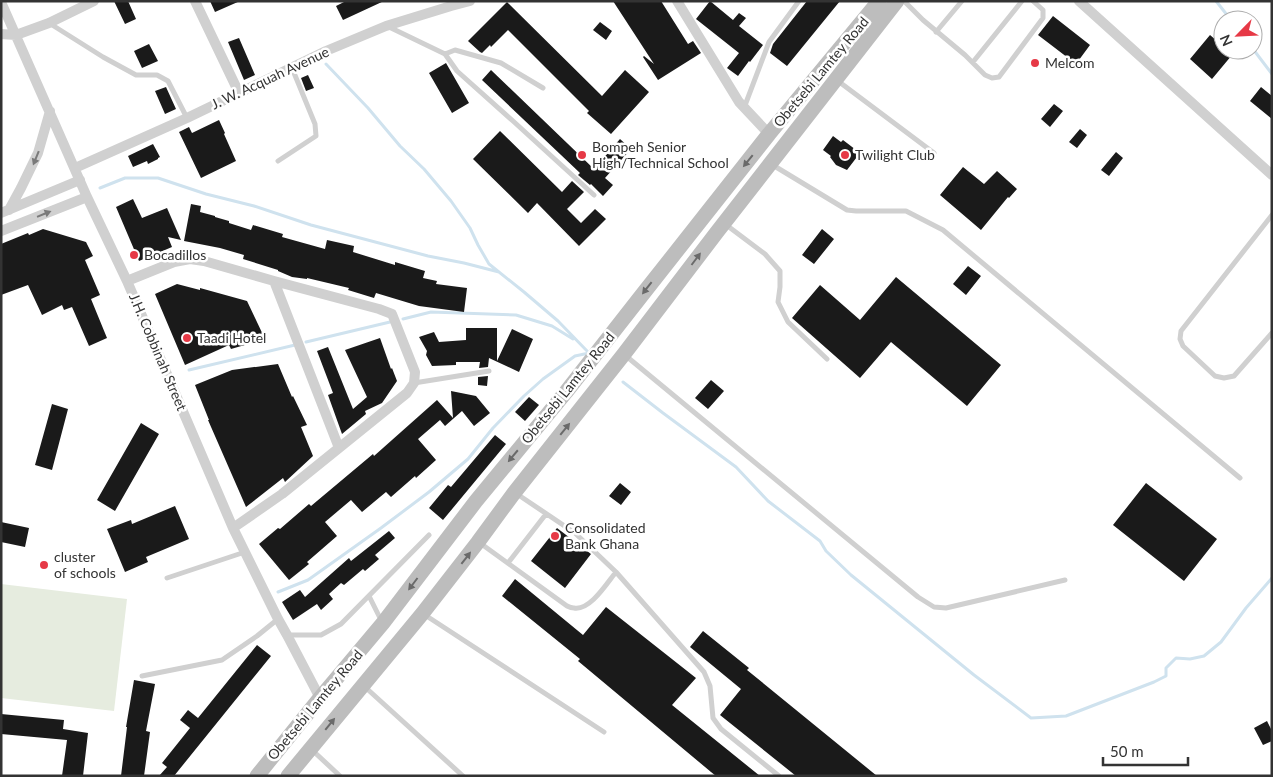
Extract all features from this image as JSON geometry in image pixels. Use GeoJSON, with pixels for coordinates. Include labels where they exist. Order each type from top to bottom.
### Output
{"type":"FeatureCollection","features":[{"type":"Feature","properties":{"kind":"main road","name":"Obetsebi Lamtey Road"},"geometry":{"type":"LineString","coordinates":[[258,776],[383,623],[476,502],[566,392],[769,134],[879,1]]}},
{"type":"Feature","properties":{"kind":"main road","name":"Obetsebi Lamtey Road"},"geometry":{"type":"LineString","coordinates":[[288,776],[422,614],[897,1]]}},
{"type":"Feature","properties":{"kind":"street"},"geometry":{"type":"LineString","coordinates":[[1,34],[16,35],[49,23],[94,1]]}},
{"type":"Feature","properties":{"kind":"street"},"geometry":{"type":"LineString","coordinates":[[196,1],[238,94]]}},
{"type":"Feature","properties":{"kind":"street","name":"J. W. Acquah Avenue"},"geometry":{"type":"LineString","coordinates":[[75,168],[187,118],[326,51],[386,26],[470,1]]}},
{"type":"Feature","properties":{"kind":"street"},"geometry":{"type":"LineString","coordinates":[[677,1],[734,95],[769,134]]}},
{"type":"Feature","properties":{"kind":"street"},"geometry":{"type":"LineString","coordinates":[[1079,1],[1272,175]]}},
{"type":"Feature","properties":{"kind":"street","name":"J.H. Cobbinah Street"},"geometry":{"type":"LineString","coordinates":[[1,2],[87,197],[128,280],[233,528],[320,698]]}},
{"type":"Feature","properties":{"kind":"street"},"geometry":{"type":"LineString","coordinates":[[5,211],[22,188],[38,153],[50,111]]}},
{"type":"Feature","properties":{"kind":"street"},"geometry":{"type":"LineString","coordinates":[[5,211],[80,180]]}},
{"type":"Feature","properties":{"kind":"street"},"geometry":{"type":"LineString","coordinates":[[1,231],[87,197]]}},
{"type":"Feature","properties":{"kind":"street"},"geometry":{"type":"LineString","coordinates":[[128,280],[174,262],[190,259],[204,261],[392,314],[416,372],[414,383],[407,393],[282,494],[233,528]]}},
{"type":"Feature","properties":{"kind":"street"},"geometry":{"type":"LineString","coordinates":[[274,281],[339,448]]}},
{"type":"Feature","properties":{"kind":"lane"},"geometry":{"type":"LineString","coordinates":[[744,108],[769,42],[799,1]]}},
{"type":"Feature","properties":{"kind":"lane"},"geometry":{"type":"LineString","coordinates":[[904,1],[936,32],[973,62],[985,75],[992,78],[999,77],[1043,18],[1043,10],[1033,1]]}},
{"type":"Feature","properties":{"kind":"lane"},"geometry":{"type":"LineString","coordinates":[[936,32],[962,1]]}},
{"type":"Feature","properties":{"kind":"lane"},"geometry":{"type":"LineString","coordinates":[[973,62],[1022,1]]}},
{"type":"Feature","properties":{"kind":"lane"},"geometry":{"type":"LineString","coordinates":[[49,23],[136,75],[157,75],[168,80],[187,118]]}},
{"type":"Feature","properties":{"kind":"lane"},"geometry":{"type":"LineString","coordinates":[[386,26],[445,54],[457,71],[594,195]]}},
{"type":"Feature","properties":{"kind":"lane"},"geometry":{"type":"LineString","coordinates":[[445,54],[455,50],[501,63],[543,88]]}},
{"type":"Feature","properties":{"kind":"lane"},"geometry":{"type":"LineString","coordinates":[[278,161],[316,136],[315,124],[292,68]]}},
{"type":"Feature","properties":{"kind":"lane"},"geometry":{"type":"LineString","coordinates":[[836,80],[934,153]]}},
{"type":"Feature","properties":{"kind":"lane"},"geometry":{"type":"LineString","coordinates":[[771,164],[847,210],[906,211],[943,230],[1240,478]]}},
{"type":"Feature","properties":{"kind":"lane"},"geometry":{"type":"LineString","coordinates":[[1272,214],[1180,330],[1180,339],[1183,346],[1215,376],[1224,378],[1234,376],[1272,334]]}},
{"type":"Feature","properties":{"kind":"lane"},"geometry":{"type":"LineString","coordinates":[[724,224],[765,254],[780,271],[778,302],[788,322],[827,359]]}},
{"type":"Feature","properties":{"kind":"lane"},"geometry":{"type":"LineString","coordinates":[[624,354],[918,597],[934,607],[946,608],[1065,580]]}},
{"type":"Feature","properties":{"kind":"lane"},"geometry":{"type":"LineString","coordinates":[[414,383],[488,370]]}},
{"type":"Feature","properties":{"kind":"lane"},"geometry":{"type":"LineString","coordinates":[[514,493],[575,534],[616,572],[704,672],[710,686],[713,718],[721,729],[779,776]]}},
{"type":"Feature","properties":{"kind":"lane"},"geometry":{"type":"LineString","coordinates":[[508,563],[546,514]]}},
{"type":"Feature","properties":{"kind":"lane"},"geometry":{"type":"LineString","coordinates":[[287,635],[321,636],[341,624],[428,535]]}},
{"type":"Feature","properties":{"kind":"lane"},"geometry":{"type":"LineString","coordinates":[[478,542],[567,606],[575,609],[586,606],[592,601],[616,572]]}},
{"type":"Feature","properties":{"kind":"lane"},"geometry":{"type":"LineString","coordinates":[[167,578],[245,552]]}},
{"type":"Feature","properties":{"kind":"lane"},"geometry":{"type":"LineString","coordinates":[[369,596],[383,623]]}},
{"type":"Feature","properties":{"kind":"lane"},"geometry":{"type":"LineString","coordinates":[[422,614],[604,732]]}},
{"type":"Feature","properties":{"kind":"lane"},"geometry":{"type":"LineString","coordinates":[[142,676],[222,660],[278,619]]}},
{"type":"Feature","properties":{"kind":"lane"},"geometry":{"type":"LineString","coordinates":[[363,685],[463,776]]}},
{"type":"Feature","properties":{"kind":"lane"},"geometry":{"type":"LineString","coordinates":[[311,748],[340,776]]}},
{"type":"Feature","properties":{"kind":"shaded area"},"geometry":{"type":"Polygon","coordinates":[[[1,584],[127,599],[114,711],[1,698],[1,584]]]}},
{"type":"Feature","properties":{"kind":"building"},"geometry":{"type":"Polygon","coordinates":[[[114,1],[128,1],[136,19],[125,24],[114,1]]]}},
{"type":"Feature","properties":{"kind":"building"},"geometry":{"type":"Polygon","coordinates":[[[210,1],[240,1],[215,12],[210,1]]]}},
{"type":"Feature","properties":{"kind":"building"},"geometry":{"type":"Polygon","coordinates":[[[346,1],[384,1],[343,20],[336,6],[346,1]]]}},
{"type":"Feature","properties":{"kind":"building"},"geometry":{"type":"Polygon","coordinates":[[[613,1],[661,1],[688,44],[693,41],[701,53],[658,80],[643,57],[654,64],[613,1]]]}},
{"type":"Feature","properties":{"kind":"building"},"geometry":{"type":"Polygon","coordinates":[[[710,1],[733,20],[739,13],[746,18],[739,26],[763,45],[738,76],[727,68],[739,53],[696,19],[710,1]]]}},
{"type":"Feature","properties":{"kind":"building"},"geometry":{"type":"Polygon","coordinates":[[[807,1],[840,1],[787,66],[770,53],[773,44],[807,1]]]}},
{"type":"Feature","properties":{"kind":"building"},"geometry":{"type":"Polygon","coordinates":[[[507,2],[602,96],[625,70],[649,92],[611,134],[587,113],[589,111],[508,30],[491,47],[490,45],[482,53],[480,52],[468,41],[507,2]]]}},
{"type":"Feature","properties":{"kind":"building"},"geometry":{"type":"Polygon","coordinates":[[[1053,16],[1090,45],[1076,64],[1038,35],[1053,16]]]}},
{"type":"Feature","properties":{"kind":"building"},"geometry":{"type":"Polygon","coordinates":[[[600,22],[612,31],[606,40],[593,30],[600,22]]]}},
{"type":"Feature","properties":{"kind":"building"},"geometry":{"type":"Polygon","coordinates":[[[1210,35],[1213,38],[1213,60],[1228,60],[1212,79],[1190,59],[1210,35]]]}},
{"type":"Feature","properties":{"kind":"building"},"geometry":{"type":"Polygon","coordinates":[[[239,38],[255,75],[244,80],[228,42],[239,38]]]}},
{"type":"Feature","properties":{"kind":"building"},"geometry":{"type":"Polygon","coordinates":[[[149,44],[158,61],[142,68],[134,51],[149,44]]]}},
{"type":"Feature","properties":{"kind":"building"},"geometry":{"type":"Polygon","coordinates":[[[446,63],[469,103],[452,113],[429,73],[446,63]]]}},
{"type":"Feature","properties":{"kind":"building"},"geometry":{"type":"Polygon","coordinates":[[[491,70],[594,169],[620,139],[631,149],[605,178],[613,185],[603,196],[578,175],[580,173],[482,80],[491,70]]]}},
{"type":"Feature","properties":{"kind":"building"},"geometry":{"type":"Polygon","coordinates":[[[308,75],[314,88],[306,91],[301,78],[308,75]]]}},
{"type":"Feature","properties":{"kind":"building"},"geometry":{"type":"Polygon","coordinates":[[[166,87],[176,109],[165,114],[155,91],[166,87]]]}},
{"type":"Feature","properties":{"kind":"building"},"geometry":{"type":"Polygon","coordinates":[[[1261,87],[1272,96],[1272,119],[1250,101],[1261,87]]]}},
{"type":"Feature","properties":{"kind":"building"},"geometry":{"type":"Polygon","coordinates":[[[1054,104],[1063,111],[1050,127],[1041,119],[1054,104]]]}},
{"type":"Feature","properties":{"kind":"building"},"geometry":{"type":"Polygon","coordinates":[[[219,120],[236,161],[201,178],[179,132],[189,127],[192,133],[219,120]]]}},
{"type":"Feature","properties":{"kind":"building"},"geometry":{"type":"Polygon","coordinates":[[[1080,129],[1087,135],[1077,148],[1069,142],[1080,129]]]}},
{"type":"Feature","properties":{"kind":"building"},"geometry":{"type":"Polygon","coordinates":[[[500,131],[562,192],[572,181],[584,192],[567,209],[581,223],[595,209],[606,219],[579,246],[537,203],[528,213],[473,159],[500,131]]]}},
{"type":"Feature","properties":{"kind":"building","name":"Twilight Club"},"geometry":{"type":"Polygon","coordinates":[[[833,136],[841,142],[843,140],[860,153],[847,170],[836,165],[831,156],[823,150],[833,136]]]}},
{"type":"Feature","properties":{"kind":"building"},"geometry":{"type":"Polygon","coordinates":[[[153,144],[160,157],[148,164],[147,161],[133,167],[128,156],[153,144]]]}},
{"type":"Feature","properties":{"kind":"building"},"geometry":{"type":"Polygon","coordinates":[[[1116,152],[1123,158],[1109,176],[1101,170],[1116,152]]]}},
{"type":"Feature","properties":{"kind":"building"},"geometry":{"type":"Polygon","coordinates":[[[963,167],[984,184],[997,171],[1017,189],[981,230],[940,195],[963,167]]]}},
{"type":"Feature","properties":{"kind":"building"},"geometry":{"type":"Polygon","coordinates":[[[133,199],[142,218],[167,208],[181,240],[168,237],[172,247],[139,261],[116,207],[133,199]]]}},
{"type":"Feature","properties":{"kind":"building"},"geometry":{"type":"Polygon","coordinates":[[[191,204],[201,206],[200,212],[251,230],[253,225],[283,234],[282,237],[325,249],[327,240],[354,246],[353,252],[395,265],[395,262],[425,271],[423,278],[437,281],[436,284],[467,288],[464,312],[419,306],[376,293],[374,298],[348,290],[349,288],[307,278],[292,277],[278,270],[243,259],[244,255],[184,241],[191,204]]]}},
{"type":"Feature","properties":{"kind":"building"},"geometry":{"type":"Polygon","coordinates":[[[43,229],[86,242],[93,256],[85,260],[100,295],[91,299],[107,338],[89,346],[72,307],[64,310],[62,305],[42,315],[28,285],[1,295],[1,244],[43,229]]]}},
{"type":"Feature","properties":{"kind":"building"},"geometry":{"type":"Polygon","coordinates":[[[822,229],[834,239],[814,264],[802,255],[822,229]]]}},
{"type":"Feature","properties":{"kind":"building"},"geometry":{"type":"Polygon","coordinates":[[[968,266],[981,276],[966,295],[953,284],[968,266]]]}},
{"type":"Feature","properties":{"kind":"building"},"geometry":{"type":"Polygon","coordinates":[[[896,277],[1001,365],[967,406],[891,342],[860,378],[792,318],[820,285],[860,320],[896,277]]]}},
{"type":"Feature","properties":{"kind":"building"},"geometry":{"type":"Polygon","coordinates":[[[177,284],[200,290],[200,288],[247,301],[265,339],[231,349],[229,345],[185,365],[155,294],[177,284]]]}},
{"type":"Feature","properties":{"kind":"building"},"geometry":{"type":"Polygon","coordinates":[[[466,328],[497,328],[497,361],[512,329],[533,339],[519,372],[489,358],[488,367],[479,368],[480,362],[456,362],[456,365],[432,366],[426,355],[427,351],[419,337],[434,332],[439,342],[466,340],[466,328]]]}},
{"type":"Feature","properties":{"kind":"building"},"geometry":{"type":"Polygon","coordinates":[[[380,338],[397,381],[382,403],[365,411],[366,414],[342,434],[328,395],[333,393],[317,351],[328,347],[353,409],[367,397],[345,350],[380,338]]]}},
{"type":"Feature","properties":{"kind":"building"},"geometry":{"type":"Polygon","coordinates":[[[278,364],[292,397],[307,425],[301,427],[313,456],[285,482],[283,478],[246,507],[208,420],[195,385],[232,370],[278,364]]]}},
{"type":"Feature","properties":{"kind":"building"},"geometry":{"type":"Polygon","coordinates":[[[488,376],[487,386],[478,385],[478,377],[488,376]]]}},
{"type":"Feature","properties":{"kind":"building"},"geometry":{"type":"Polygon","coordinates":[[[711,380],[724,391],[708,409],[695,398],[711,380]]]}},
{"type":"Feature","properties":{"kind":"building"},"geometry":{"type":"Polygon","coordinates":[[[451,391],[476,396],[490,413],[474,426],[462,411],[445,426],[440,420],[418,439],[436,460],[391,497],[386,492],[362,512],[351,500],[325,522],[337,536],[307,562],[309,564],[289,580],[259,544],[309,504],[311,506],[373,454],[374,456],[437,400],[453,418],[451,391]]]}},
{"type":"Feature","properties":{"kind":"building"},"geometry":{"type":"Polygon","coordinates":[[[529,397],[539,405],[525,421],[515,412],[529,397]]]}},
{"type":"Feature","properties":{"kind":"building"},"geometry":{"type":"Polygon","coordinates":[[[52,404],[68,409],[52,470],[35,465],[52,404]]]}},
{"type":"Feature","properties":{"kind":"building"},"geometry":{"type":"Polygon","coordinates":[[[141,423],[159,434],[115,511],[97,500],[141,423]]]}},
{"type":"Feature","properties":{"kind":"building"},"geometry":{"type":"Polygon","coordinates":[[[495,435],[506,444],[443,520],[429,508],[448,485],[451,487],[495,435]]]}},
{"type":"Feature","properties":{"kind":"building"},"geometry":{"type":"Polygon","coordinates":[[[620,483],[631,492],[621,505],[609,496],[620,483]]]}},
{"type":"Feature","properties":{"kind":"building"},"geometry":{"type":"Polygon","coordinates":[[[1146,483],[1217,539],[1184,581],[1113,525],[1146,483]]]}},
{"type":"Feature","properties":{"kind":"building"},"geometry":{"type":"Polygon","coordinates":[[[175,506],[189,539],[146,557],[148,562],[125,572],[107,529],[131,520],[132,524],[175,506]]]}},
{"type":"Feature","properties":{"kind":"building"},"geometry":{"type":"Polygon","coordinates":[[[1,522],[29,528],[25,547],[1,542],[1,522]]]}},
{"type":"Feature","properties":{"kind":"building"},"geometry":{"type":"Polygon","coordinates":[[[557,528],[591,554],[565,588],[531,561],[557,528]]]}},
{"type":"Feature","properties":{"kind":"building"},"geometry":{"type":"Polygon","coordinates":[[[389,531],[395,538],[375,555],[379,559],[365,571],[363,569],[344,585],[341,583],[329,594],[333,599],[321,610],[317,604],[293,620],[282,602],[300,590],[305,597],[349,558],[351,561],[389,531]]]}},
{"type":"Feature","properties":{"kind":"building"},"geometry":{"type":"Polygon","coordinates":[[[515,579],[583,635],[606,607],[696,678],[672,705],[760,776],[716,776],[711,772],[578,661],[580,659],[502,596],[515,579]]]}},
{"type":"Feature","properties":{"kind":"building"},"geometry":{"type":"Polygon","coordinates":[[[703,631],[749,668],[747,670],[877,776],[796,776],[720,715],[741,689],[690,647],[703,631]]]}},
{"type":"Feature","properties":{"kind":"building"},"geometry":{"type":"Polygon","coordinates":[[[257,645],[271,656],[174,776],[159,776],[167,767],[162,763],[190,728],[180,720],[188,710],[198,718],[257,645]]]}},
{"type":"Feature","properties":{"kind":"building"},"geometry":{"type":"Polygon","coordinates":[[[134,680],[155,684],[146,731],[150,732],[144,776],[121,776],[126,727],[134,680]]]}},
{"type":"Feature","properties":{"kind":"building"},"geometry":{"type":"Polygon","coordinates":[[[1,714],[64,720],[63,729],[88,733],[83,776],[62,776],[67,740],[1,734],[1,714]]]}},
{"type":"Feature","properties":{"kind":"building"},"geometry":{"type":"Polygon","coordinates":[[[1267,721],[1272,731],[1272,741],[1263,745],[1254,728],[1267,721]]]}},
{"type":"Feature","properties":{"kind":"waterway"},"geometry":{"type":"LineString","coordinates":[[1216,1],[1223,10]]}},
{"type":"Feature","properties":{"kind":"waterway"},"geometry":{"type":"LineString","coordinates":[[1261,60],[1272,74]]}},
{"type":"Feature","properties":{"kind":"waterway"},"geometry":{"type":"LineString","coordinates":[[326,64],[368,108],[400,146],[424,169],[451,201],[470,228],[489,264],[558,321],[589,353]]}},
{"type":"Feature","properties":{"kind":"waterway"},"geometry":{"type":"LineString","coordinates":[[100,188],[125,178],[158,178],[311,225],[428,256],[499,272]]}},
{"type":"Feature","properties":{"kind":"waterway"},"geometry":{"type":"LineString","coordinates":[[403,319],[431,312],[516,315],[552,326],[573,339]]}},
{"type":"Feature","properties":{"kind":"waterway"},"geometry":{"type":"LineString","coordinates":[[306,342],[390,322]]}},
{"type":"Feature","properties":{"kind":"waterway"},"geometry":{"type":"LineString","coordinates":[[189,370],[295,345]]}},
{"type":"Feature","properties":{"kind":"waterway"},"geometry":{"type":"LineString","coordinates":[[278,592],[308,580],[429,492],[468,459],[493,428],[543,379],[575,356],[589,353]]}},
{"type":"Feature","properties":{"kind":"waterway"},"geometry":{"type":"LineString","coordinates":[[623,382],[736,467],[768,501],[820,541],[826,551],[851,575],[974,675],[1031,718],[1066,716],[1166,676],[1166,668],[1176,658],[1190,659],[1204,656],[1221,642],[1246,608],[1272,578]]}},
{"type":"Feature","properties":{"kind":"place","name":"Melcom"},"geometry":{"type":"Point","coordinates":[1035,63]}},
{"type":"Feature","properties":{"kind":"place","name":"Bompeh Senior High/Technical School"},"geometry":{"type":"Point","coordinates":[582,155]}},
{"type":"Feature","properties":{"kind":"place","name":"Twilight Club"},"geometry":{"type":"Point","coordinates":[845,155]}},
{"type":"Feature","properties":{"kind":"place","name":"Bocadillos"},"geometry":{"type":"Point","coordinates":[134,255]}},
{"type":"Feature","properties":{"kind":"place","name":"Taadi Hotel"},"geometry":{"type":"Point","coordinates":[187,338]}},
{"type":"Feature","properties":{"kind":"place","name":"Consolidated Bank Ghana"},"geometry":{"type":"Point","coordinates":[555,536]}},
{"type":"Feature","properties":{"kind":"place","name":"cluster of schools"},"geometry":{"type":"Point","coordinates":[44,565]}}]}
